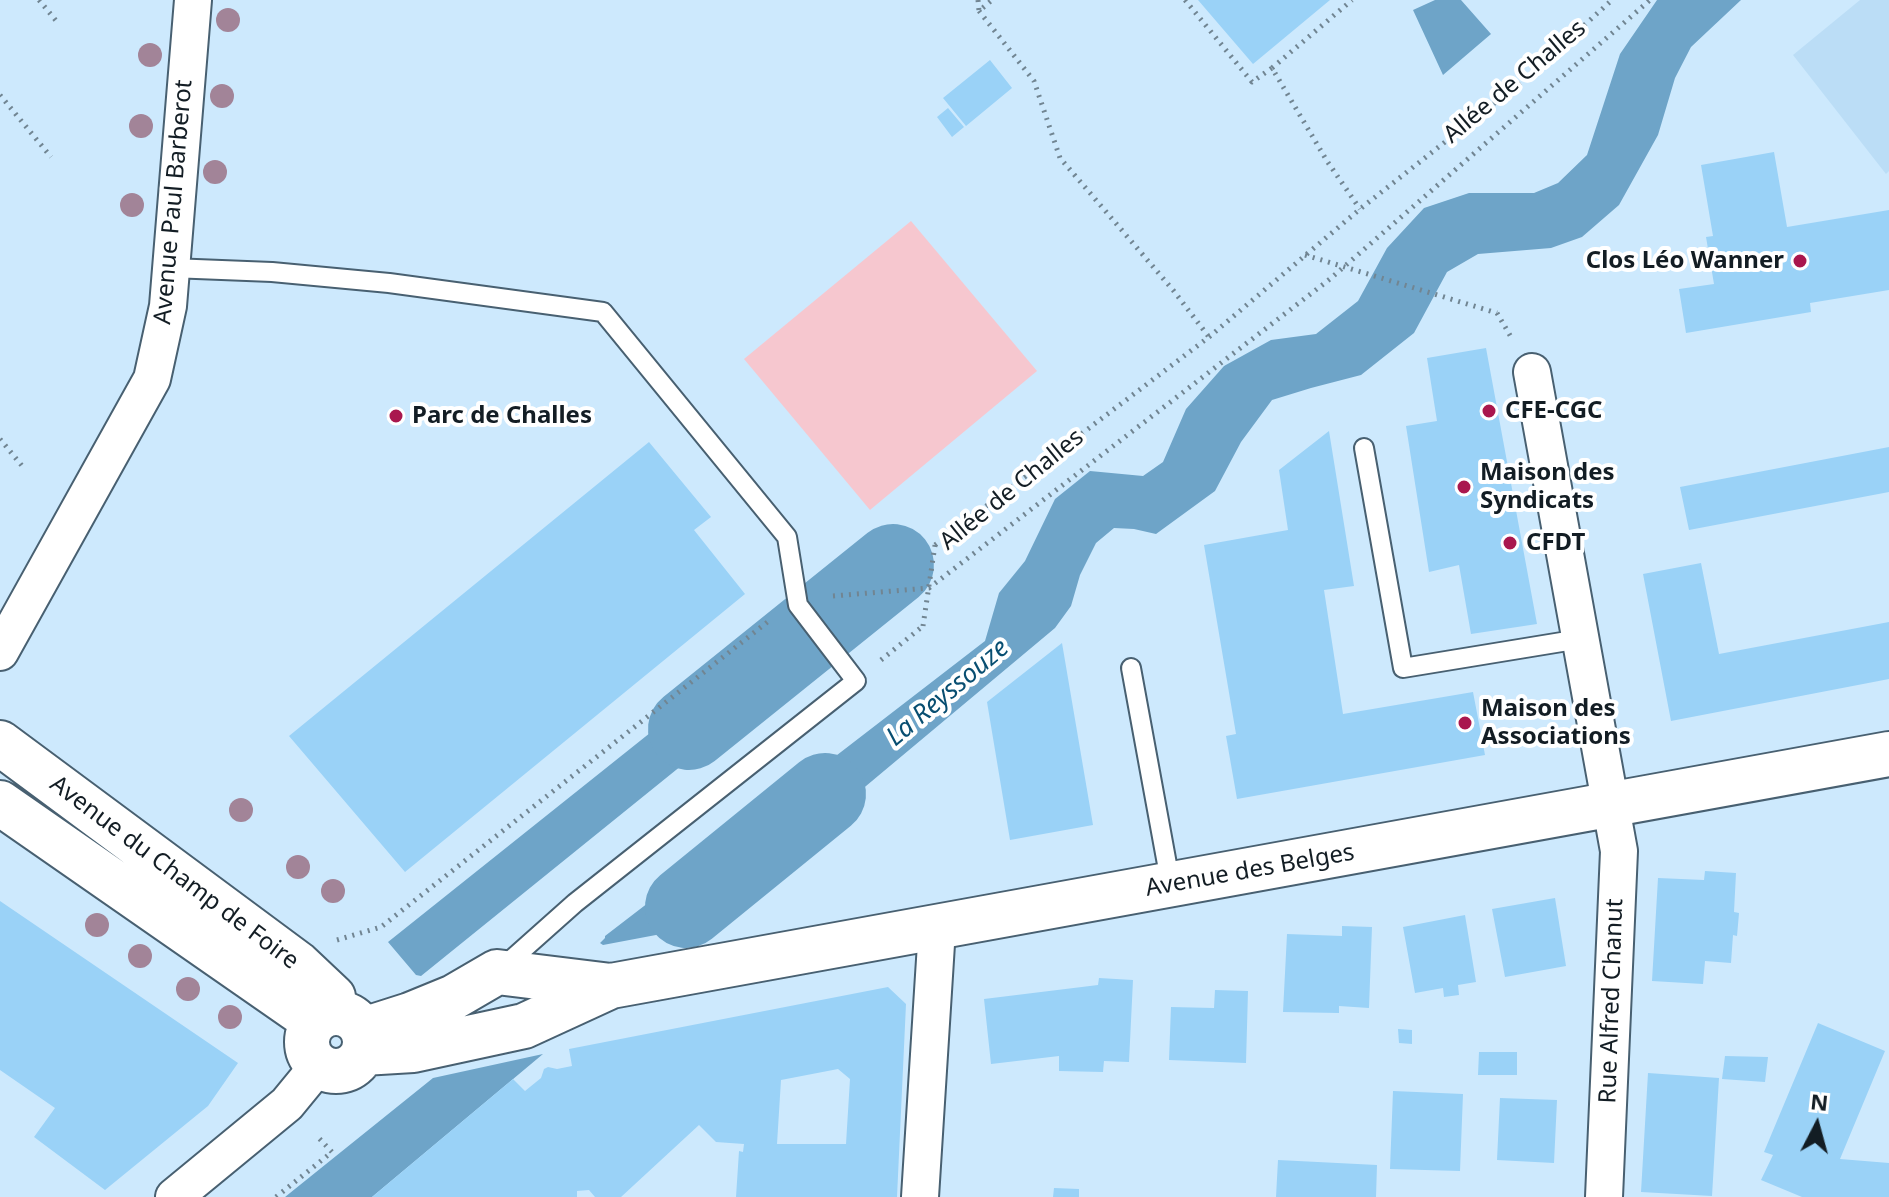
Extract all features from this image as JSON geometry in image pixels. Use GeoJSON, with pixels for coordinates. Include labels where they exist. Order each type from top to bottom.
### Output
{"type":"FeatureCollection","features":[{"type":"Feature","properties":{"kind":"main road","name":"Avenue du Champ de Foire"},"geometry":{"type":"LineString","coordinates":[[0,743],[298,964],[333,997],[344,1030]]}},
{"type":"Feature","properties":{"kind":"main road","name":"Avenue des Belges"},"geometry":{"type":"LineString","coordinates":[[344,1030],[413,1050],[524,1026],[611,986],[1889,754]]}},
{"type":"Feature","properties":{"kind":"main road","name":"Avenue du Champ de Foire"},"geometry":{"type":"LineString","coordinates":[[0,803],[344,1030]]}},
{"type":"Feature","properties":{"kind":"main road","name":"Avenue des Belges"},"geometry":{"type":"LineString","coordinates":[[497,972],[611,986]]}},
{"type":"Feature","properties":{"kind":"main road"},"geometry":{"type":"LineString","coordinates":[[319,1065],[335,1071],[352,1067],[344,1030],[410,1015],[454,997],[497,972]]}},
{"type":"Feature","properties":{"kind":"street","name":"Avenue Paul Barberot"},"geometry":{"type":"LineString","coordinates":[[0,652],[152,379],[168,306],[193,0]]}},
{"type":"Feature","properties":{"kind":"street","name":"Rue Alfred Chanut"},"geometry":{"type":"LineString","coordinates":[[1532,372],[1619,851],[1604,1197]]}},
{"type":"Feature","properties":{"kind":"street"},"geometry":{"type":"LineString","coordinates":[[920,1197],[937,928]]}},
{"type":"Feature","properties":{"kind":"street"},"geometry":{"type":"LineString","coordinates":[[174,1197],[287,1104],[319,1065]]}},
{"type":"Feature","properties":{"kind":"lane"},"geometry":{"type":"LineString","coordinates":[[171,268],[272,272],[389,283],[603,312],[787,537],[797,602],[856,681],[575,903],[497,972]]}},
{"type":"Feature","properties":{"kind":"lane"},"geometry":{"type":"LineString","coordinates":[[1364,448],[1403,668],[1580,639]]}},
{"type":"Feature","properties":{"kind":"lane"},"geometry":{"type":"LineString","coordinates":[[1131,668],[1171,886]]}},
{"type":"Feature","properties":{"kind":"path"},"geometry":{"type":"LineString","coordinates":[[39,0],[58,23]]}},
{"type":"Feature","properties":{"kind":"path"},"geometry":{"type":"LineString","coordinates":[[978,0],[979,11],[1034,81],[1060,158],[1173,290],[1209,337]]}},
{"type":"Feature","properties":{"kind":"path"},"geometry":{"type":"LineString","coordinates":[[979,11],[992,0]]}},
{"type":"Feature","properties":{"kind":"path"},"geometry":{"type":"LineString","coordinates":[[1185,0],[1252,82],[1352,0]]}},
{"type":"Feature","properties":{"kind":"path","name":"Allée de Challes"},"geometry":{"type":"LineString","coordinates":[[856,681],[923,626],[935,545],[1209,337],[1360,209],[1525,79],[1612,0]]}},
{"type":"Feature","properties":{"kind":"path"},"geometry":{"type":"LineString","coordinates":[[832,596],[927,588],[1330,279],[1650,0]]}},
{"type":"Feature","properties":{"kind":"path"},"geometry":{"type":"LineString","coordinates":[[1272,68],[1327,161],[1360,209]]}},
{"type":"Feature","properties":{"kind":"path"},"geometry":{"type":"LineString","coordinates":[[0,95],[51,157]]}},
{"type":"Feature","properties":{"kind":"path"},"geometry":{"type":"LineString","coordinates":[[1305,255],[1497,313]]}},
{"type":"Feature","properties":{"kind":"path"},"geometry":{"type":"LineString","coordinates":[[0,439],[23,467]]}},
{"type":"Feature","properties":{"kind":"path"},"geometry":{"type":"LineString","coordinates":[[298,964],[332,942],[381,927],[797,602]]}},
{"type":"Feature","properties":{"kind":"path"},"geometry":{"type":"LineString","coordinates":[[276,1197],[332,1152],[287,1104]]}},
{"type":"Feature","properties":{"kind":"shaded area"},"geometry":{"type":"Polygon","coordinates":[[[1860,0],[1889,0],[1889,171],[1886,174],[1793,55],[1860,0]]]}},
{"type":"Feature","properties":{"kind":"shaded area"},"geometry":{"type":"Polygon","coordinates":[[[911,221],[1037,371],[870,510],[744,359],[911,221]]]}},
{"type":"Feature","properties":{"kind":"water"},"geometry":{"type":"Polygon","coordinates":[[[1435,0],[1461,0],[1491,34],[1443,75],[1413,10],[1435,0]]]}},
{"type":"Feature","properties":{"kind":"water"},"geometry":{"type":"Polygon","coordinates":[[[1657,0],[1741,0],[1691,47],[1675,78],[1658,135],[1619,205],[1582,237],[1551,248],[1478,254],[1447,272],[1414,333],[1361,375],[1272,400],[1241,442],[1215,491],[1156,534],[1114,528],[1096,543],[1080,575],[1071,606],[1055,628],[750,883],[719,846],[985,641],[999,593],[1025,561],[1055,499],[1090,471],[1143,476],[1163,462],[1186,409],[1224,366],[1271,340],[1316,334],[1358,301],[1387,248],[1424,208],[1469,193],[1534,193],[1558,183],[1587,155],[1620,54],[1657,0]]]}},
{"type":"Feature","properties":{"kind":"water"},"geometry":{"type":"Polygon","coordinates":[[[890,543],[915,575],[863,618],[855,630],[826,594],[890,543]]]}},
{"type":"Feature","properties":{"kind":"water"},"geometry":{"type":"Polygon","coordinates":[[[764,642],[793,681],[775,690],[421,976],[416,975],[388,942],[764,642]]]}},
{"type":"Feature","properties":{"kind":"water"},"geometry":{"type":"Polygon","coordinates":[[[700,863],[731,897],[693,928],[603,945],[600,943],[605,936],[700,863]]]}},
{"type":"Feature","properties":{"kind":"water"},"geometry":{"type":"Polygon","coordinates":[[[543,1054],[372,1197],[285,1197],[433,1078],[543,1054]]]}},
{"type":"Feature","properties":{"kind":"building"},"geometry":{"type":"Polygon","coordinates":[[[1198,0],[1330,0],[1253,64],[1198,0]]]}},
{"type":"Feature","properties":{"kind":"building"},"geometry":{"type":"Polygon","coordinates":[[[990,60],[1012,88],[966,126],[943,98],[990,60]]]}},
{"type":"Feature","properties":{"kind":"building"},"geometry":{"type":"Polygon","coordinates":[[[948,108],[964,127],[952,137],[937,117],[948,108]]]}},
{"type":"Feature","properties":{"kind":"building","name":"Clos Léo Wanner"},"geometry":{"type":"Polygon","coordinates":[[[1774,152],[1787,227],[1889,210],[1889,290],[1810,303],[1811,312],[1686,333],[1679,289],[1714,284],[1706,237],[1713,236],[1701,165],[1774,152]]]}},
{"type":"Feature","properties":{"kind":"building","name":"Maison des Syndicats"},"geometry":{"type":"Polygon","coordinates":[[[1486,348],[1537,624],[1471,634],[1459,565],[1429,572],[1406,426],[1437,421],[1427,358],[1486,348]]]}},
{"type":"Feature","properties":{"kind":"building"},"geometry":{"type":"Polygon","coordinates":[[[1329,431],[1354,586],[1324,590],[1343,714],[1473,692],[1485,755],[1237,799],[1226,736],[1236,734],[1204,545],[1288,530],[1279,470],[1329,431]]]}},
{"type":"Feature","properties":{"kind":"building"},"geometry":{"type":"Polygon","coordinates":[[[649,442],[711,517],[694,530],[745,594],[405,872],[289,736],[649,442]]]}},
{"type":"Feature","properties":{"kind":"building"},"geometry":{"type":"Polygon","coordinates":[[[1889,447],[1889,492],[1689,530],[1680,487],[1889,447]]]}},
{"type":"Feature","properties":{"kind":"building"},"geometry":{"type":"Polygon","coordinates":[[[1701,563],[1719,654],[1889,622],[1889,679],[1671,721],[1643,574],[1701,563]]]}},
{"type":"Feature","properties":{"kind":"building"},"geometry":{"type":"Polygon","coordinates":[[[1062,643],[1093,825],[1010,840],[987,702],[1062,643]]]}},
{"type":"Feature","properties":{"kind":"building"},"geometry":{"type":"Polygon","coordinates":[[[1705,871],[1736,873],[1734,912],[1739,913],[1737,936],[1733,935],[1731,963],[1705,961],[1703,984],[1652,981],[1658,878],[1704,880],[1705,871]]]}},
{"type":"Feature","properties":{"kind":"building"},"geometry":{"type":"Polygon","coordinates":[[[1555,898],[1566,966],[1505,977],[1492,909],[1555,898]]]}},
{"type":"Feature","properties":{"kind":"building"},"geometry":{"type":"Polygon","coordinates":[[[0,901],[238,1063],[208,1106],[105,1190],[34,1137],[55,1108],[0,1070],[0,901]]]}},
{"type":"Feature","properties":{"kind":"building"},"geometry":{"type":"Polygon","coordinates":[[[1465,915],[1476,982],[1458,985],[1459,995],[1444,997],[1443,988],[1415,993],[1403,927],[1465,915]]]}},
{"type":"Feature","properties":{"kind":"building"},"geometry":{"type":"Polygon","coordinates":[[[1342,926],[1372,927],[1369,1008],[1339,1006],[1339,1013],[1283,1012],[1287,934],[1342,936],[1342,926]]]}},
{"type":"Feature","properties":{"kind":"building"},"geometry":{"type":"Polygon","coordinates":[[[1099,978],[1133,980],[1129,1062],[1104,1061],[1103,1072],[1059,1071],[1059,1056],[991,1064],[984,999],[1098,985],[1099,978]]]}},
{"type":"Feature","properties":{"kind":"building"},"geometry":{"type":"Polygon","coordinates":[[[888,987],[906,1004],[897,1197],[736,1197],[739,1151],[743,1152],[744,1144],[716,1142],[699,1125],[621,1197],[595,1197],[589,1190],[577,1191],[577,1197],[372,1197],[513,1079],[525,1091],[541,1078],[544,1069],[572,1066],[569,1049],[888,987]],[[838,1069],[781,1080],[777,1144],[846,1144],[850,1079],[838,1069]]]}},
{"type":"Feature","properties":{"kind":"building"},"geometry":{"type":"Polygon","coordinates":[[[1215,990],[1248,991],[1246,1063],[1169,1060],[1171,1007],[1214,1008],[1215,990]]]}},
{"type":"Feature","properties":{"kind":"building"},"geometry":{"type":"Polygon","coordinates":[[[1818,1023],[1885,1051],[1840,1159],[1889,1163],[1889,1197],[1802,1197],[1761,1180],[1773,1155],[1764,1152],[1818,1023]]]}},
{"type":"Feature","properties":{"kind":"building"},"geometry":{"type":"Polygon","coordinates":[[[1398,1029],[1412,1030],[1412,1044],[1399,1043],[1398,1029]]]}},
{"type":"Feature","properties":{"kind":"building"},"geometry":{"type":"Polygon","coordinates":[[[1479,1052],[1517,1052],[1517,1075],[1478,1075],[1479,1052]]]}},
{"type":"Feature","properties":{"kind":"building"},"geometry":{"type":"Polygon","coordinates":[[[1725,1056],[1768,1057],[1765,1082],[1722,1079],[1725,1056]]]}},
{"type":"Feature","properties":{"kind":"building"},"geometry":{"type":"Polygon","coordinates":[[[1648,1073],[1719,1078],[1712,1196],[1641,1192],[1648,1073]]]}},
{"type":"Feature","properties":{"kind":"building"},"geometry":{"type":"Polygon","coordinates":[[[1393,1091],[1463,1094],[1460,1171],[1390,1169],[1393,1091]]]}},
{"type":"Feature","properties":{"kind":"building"},"geometry":{"type":"Polygon","coordinates":[[[1500,1098],[1557,1100],[1554,1163],[1497,1160],[1500,1098]]]}},
{"type":"Feature","properties":{"kind":"building"},"geometry":{"type":"Polygon","coordinates":[[[1278,1160],[1377,1165],[1376,1197],[1276,1197],[1278,1160]]]}},
{"type":"Feature","properties":{"kind":"building"},"geometry":{"type":"Polygon","coordinates":[[[1054,1188],[1079,1189],[1079,1197],[1053,1197],[1054,1188]]]}},
{"type":"Feature","properties":{"kind":"waterway","name":"La Reyssouze"},"geometry":{"type":"LineString","coordinates":[[689,729],[893,565]]}},
{"type":"Feature","properties":{"kind":"waterway","name":"La Reyssouze"},"geometry":{"type":"LineString","coordinates":[[686,907],[825,794]]}},
{"type":"Feature","properties":{"kind":"place","name":"Clos Léo Wanner"},"geometry":{"type":"Point","coordinates":[1800,261]}},
{"type":"Feature","properties":{"kind":"place","name":"CFE-CGC"},"geometry":{"type":"Point","coordinates":[1489,411]}},
{"type":"Feature","properties":{"kind":"place","name":"Parc de Challes"},"geometry":{"type":"Point","coordinates":[396,416]}},
{"type":"Feature","properties":{"kind":"place","name":"Maison des Syndicats"},"geometry":{"type":"Point","coordinates":[1464,487]}},
{"type":"Feature","properties":{"kind":"place","name":"CFDT"},"geometry":{"type":"Point","coordinates":[1510,543]}},
{"type":"Feature","properties":{"kind":"place","name":"Maison des Associations"},"geometry":{"type":"Point","coordinates":[1465,723]}}]}
